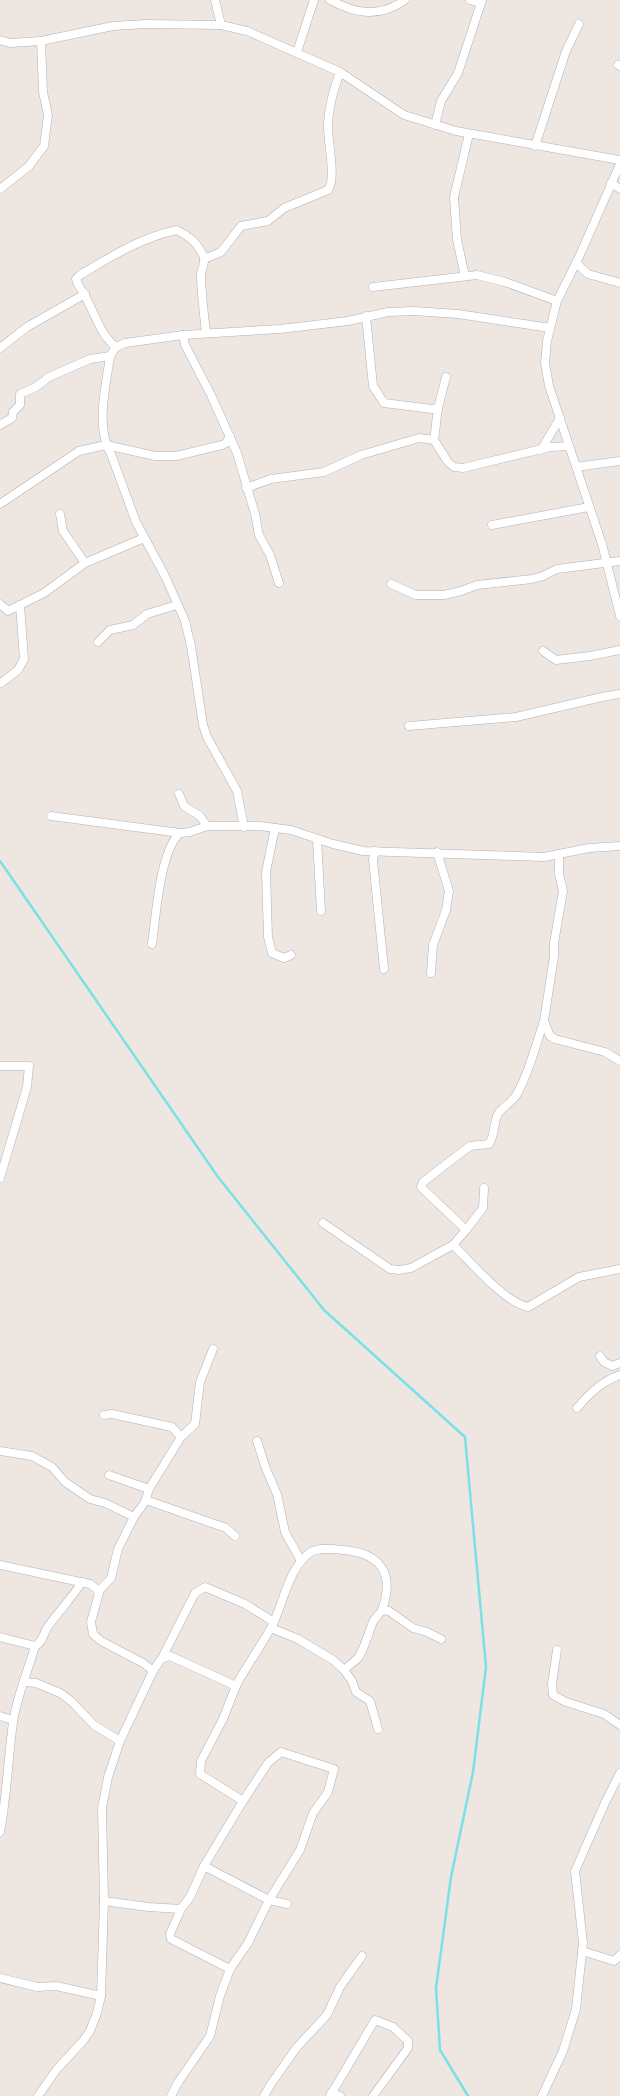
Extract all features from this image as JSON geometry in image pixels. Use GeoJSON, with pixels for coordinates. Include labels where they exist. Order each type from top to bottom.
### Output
{"type":"FeatureCollection","features":[{"type":"Feature","properties":{"kind":"street"},"geometry":{"type":"LineString","coordinates":[[215,0],[221,25]]}},
{"type":"Feature","properties":{"kind":"street"},"geometry":{"type":"LineString","coordinates":[[297,52],[314,0]]}},
{"type":"Feature","properties":{"kind":"street"},"geometry":{"type":"LineString","coordinates":[[330,0],[357,11],[373,12],[387,11],[405,0]]}},
{"type":"Feature","properties":{"kind":"street"},"geometry":{"type":"LineString","coordinates":[[435,126],[441,101],[458,73],[481,1],[470,0]]}},
{"type":"Feature","properties":{"kind":"street"},"geometry":{"type":"LineString","coordinates":[[0,40],[10,43],[41,41],[113,26],[146,24],[221,25],[247,31],[340,72],[404,115],[435,126],[469,134],[620,160]]}},
{"type":"Feature","properties":{"kind":"street"},"geometry":{"type":"LineString","coordinates":[[535,146],[566,51],[579,24]]}},
{"type":"Feature","properties":{"kind":"street"},"geometry":{"type":"LineString","coordinates":[[0,189],[29,166],[44,146],[48,115],[43,92],[41,41]]}},
{"type":"Feature","properties":{"kind":"street"},"geometry":{"type":"LineString","coordinates":[[204,259],[221,252],[241,226],[268,221],[284,208],[328,190],[333,180],[327,140],[328,122],[335,86],[340,72]]}},
{"type":"Feature","properties":{"kind":"street"},"geometry":{"type":"LineString","coordinates":[[465,276],[457,240],[454,197],[469,134]]}},
{"type":"Feature","properties":{"kind":"street"},"geometry":{"type":"LineString","coordinates":[[620,164],[576,263],[557,301],[550,328],[545,363],[549,386],[607,563],[620,616]]}},
{"type":"Feature","properties":{"kind":"street"},"geometry":{"type":"LineString","coordinates":[[611,183],[620,189]]}},
{"type":"Feature","properties":{"kind":"street"},"geometry":{"type":"LineString","coordinates":[[116,347],[109,342],[85,294],[77,286],[76,279],[80,275],[116,254],[158,234],[177,230],[191,238],[197,245],[204,259],[201,271],[206,333]]}},
{"type":"Feature","properties":{"kind":"street"},"geometry":{"type":"LineString","coordinates":[[576,263],[588,274],[620,283]]}},
{"type":"Feature","properties":{"kind":"street"},"geometry":{"type":"LineString","coordinates":[[373,287],[477,275],[505,282],[557,301]]}},
{"type":"Feature","properties":{"kind":"street"},"geometry":{"type":"LineString","coordinates":[[0,348],[26,327],[85,294]]}},
{"type":"Feature","properties":{"kind":"street"},"geometry":{"type":"LineString","coordinates":[[244,827],[237,791],[207,737],[203,725],[191,646],[185,621],[165,576],[144,538],[111,454],[106,445],[103,419],[110,356],[116,347],[125,343],[183,334],[280,329],[348,321],[388,312],[450,313],[550,328]]}},
{"type":"Feature","properties":{"kind":"street"},"geometry":{"type":"LineString","coordinates":[[366,316],[373,386],[384,403],[432,409],[438,408]]}},
{"type":"Feature","properties":{"kind":"street"},"geometry":{"type":"LineString","coordinates":[[183,334],[185,345],[230,436],[255,514],[259,535],[270,555],[279,583]]}},
{"type":"Feature","properties":{"kind":"street"},"geometry":{"type":"LineString","coordinates":[[0,425],[12,418],[13,412],[20,405],[20,394],[36,387],[49,377],[90,359],[110,356]]}},
{"type":"Feature","properties":{"kind":"street"},"geometry":{"type":"LineString","coordinates":[[446,377],[438,408],[434,440],[448,462],[454,467],[463,468],[550,447],[569,446]]}},
{"type":"Feature","properties":{"kind":"street"},"geometry":{"type":"LineString","coordinates":[[542,450],[560,418]]}},
{"type":"Feature","properties":{"kind":"street"},"geometry":{"type":"LineString","coordinates":[[0,504],[78,452],[106,445],[150,455],[176,456],[222,446],[226,444],[230,436]]}},
{"type":"Feature","properties":{"kind":"street"},"geometry":{"type":"LineString","coordinates":[[246,488],[271,479],[324,472],[361,455],[419,438],[434,440]]}},
{"type":"Feature","properties":{"kind":"street"},"geometry":{"type":"LineString","coordinates":[[576,467],[620,461]]}},
{"type":"Feature","properties":{"kind":"street"},"geometry":{"type":"LineString","coordinates":[[492,525],[589,507]]}},
{"type":"Feature","properties":{"kind":"street"},"geometry":{"type":"LineString","coordinates":[[60,514],[63,530],[85,563]]}},
{"type":"Feature","properties":{"kind":"street"},"geometry":{"type":"LineString","coordinates":[[0,604],[8,612],[44,593],[85,563],[144,538]]}},
{"type":"Feature","properties":{"kind":"street"},"geometry":{"type":"LineString","coordinates":[[391,584],[416,595],[444,595],[461,591],[477,584],[532,579],[543,576],[557,569],[620,561]]}},
{"type":"Feature","properties":{"kind":"street"},"geometry":{"type":"LineString","coordinates":[[1,683],[18,670],[24,659],[20,605]]}},
{"type":"Feature","properties":{"kind":"street"},"geometry":{"type":"LineString","coordinates":[[98,642],[110,630],[133,625],[147,614],[177,605]]}},
{"type":"Feature","properties":{"kind":"street"},"geometry":{"type":"LineString","coordinates":[[543,651],[556,660],[590,656],[620,650]]}},
{"type":"Feature","properties":{"kind":"street"},"geometry":{"type":"LineString","coordinates":[[409,726],[516,717],[620,694]]}},
{"type":"Feature","properties":{"kind":"street"},"geometry":{"type":"LineString","coordinates":[[179,794],[184,806],[200,816],[207,826]]}},
{"type":"Feature","properties":{"kind":"street"},"geometry":{"type":"LineString","coordinates":[[51,816],[180,833],[190,832],[207,826],[260,826],[291,830],[363,851],[437,852],[544,857],[589,848],[620,846]]}},
{"type":"Feature","properties":{"kind":"street"},"geometry":{"type":"LineString","coordinates":[[275,828],[266,872],[268,937],[272,953],[284,958],[291,955]]}},
{"type":"Feature","properties":{"kind":"street"},"geometry":{"type":"LineString","coordinates":[[152,944],[164,862],[171,843],[180,833]]}},
{"type":"Feature","properties":{"kind":"street"},"geometry":{"type":"LineString","coordinates":[[317,838],[321,911]]}},
{"type":"Feature","properties":{"kind":"street"},"geometry":{"type":"LineString","coordinates":[[375,851],[373,860],[384,969]]}},
{"type":"Feature","properties":{"kind":"street"},"geometry":{"type":"LineString","coordinates":[[431,973],[433,945],[444,916],[449,891],[437,852]]}},
{"type":"Feature","properties":{"kind":"street"},"geometry":{"type":"LineString","coordinates":[[466,1230],[421,1187],[423,1182],[457,1154],[470,1146],[489,1144],[492,1139],[494,1124],[499,1113],[517,1095],[544,1021],[554,956],[554,943],[563,891],[559,874],[559,854]]}},
{"type":"Feature","properties":{"kind":"street"},"geometry":{"type":"LineString","coordinates":[[544,1021],[550,1036],[555,1039],[605,1052],[620,1061]]}},
{"type":"Feature","properties":{"kind":"street"},"geometry":{"type":"LineString","coordinates":[[0,1066],[29,1066],[27,1087],[0,1178]]}},
{"type":"Feature","properties":{"kind":"street"},"geometry":{"type":"LineString","coordinates":[[323,1223],[390,1269],[399,1270],[411,1268],[453,1245],[483,1208],[484,1188]]}},
{"type":"Feature","properties":{"kind":"street"},"geometry":{"type":"LineString","coordinates":[[453,1245],[497,1288],[519,1305],[528,1307],[579,1277],[620,1269]]}},
{"type":"Feature","properties":{"kind":"street"},"geometry":{"type":"LineString","coordinates":[[98,1592],[111,1578],[118,1549],[134,1517],[146,1500],[149,1489],[181,1437],[195,1424],[200,1382],[213,1349]]}},
{"type":"Feature","properties":{"kind":"street"},"geometry":{"type":"LineString","coordinates":[[600,1356],[604,1362],[612,1366],[620,1363]]}},
{"type":"Feature","properties":{"kind":"street"},"geometry":{"type":"LineString","coordinates":[[577,1408],[590,1393],[602,1384],[620,1375]]}},
{"type":"Feature","properties":{"kind":"street"},"geometry":{"type":"LineString","coordinates":[[104,1415],[112,1414],[172,1427],[181,1437]]}},
{"type":"Feature","properties":{"kind":"street"},"geometry":{"type":"LineString","coordinates":[[257,1441],[266,1469],[278,1494],[286,1532],[301,1562]]}},
{"type":"Feature","properties":{"kind":"street"},"geometry":{"type":"LineString","coordinates":[[0,1451],[32,1456],[52,1467],[65,1482],[90,1499],[105,1503],[134,1517]]}},
{"type":"Feature","properties":{"kind":"street"},"geometry":{"type":"LineString","coordinates":[[109,1475],[149,1489]]}},
{"type":"Feature","properties":{"kind":"street"},"geometry":{"type":"LineString","coordinates":[[146,1500],[226,1528],[236,1536]]}},
{"type":"Feature","properties":{"kind":"street"},"geometry":{"type":"LineString","coordinates":[[243,1801],[200,1774],[201,1761],[223,1719],[236,1686],[272,1625],[284,1595],[301,1562],[311,1551],[327,1549],[349,1550],[369,1556],[380,1564],[386,1572],[387,1581],[382,1610],[374,1620],[358,1657],[344,1670]]}},
{"type":"Feature","properties":{"kind":"street"},"geometry":{"type":"LineString","coordinates":[[0,1565],[90,1584],[98,1592],[99,1599],[91,1622],[93,1634],[101,1641],[143,1663],[153,1671]]}},
{"type":"Feature","properties":{"kind":"street"},"geometry":{"type":"LineString","coordinates":[[0,1832],[13,1720],[19,1694],[35,1646],[40,1643],[47,1628],[74,1595],[82,1582]]}},
{"type":"Feature","properties":{"kind":"street"},"geometry":{"type":"LineString","coordinates":[[38,2096],[56,2069],[84,2041],[98,2013],[101,1996],[104,1901],[102,1808],[108,1777],[120,1741],[153,1671],[162,1658],[195,1593],[205,1587],[245,1604],[272,1625],[333,1660],[344,1670],[352,1681],[356,1692],[370,1701],[378,1728]]}},
{"type":"Feature","properties":{"kind":"street"},"geometry":{"type":"LineString","coordinates":[[382,1610],[389,1611],[413,1628],[427,1632],[441,1639]]}},
{"type":"Feature","properties":{"kind":"street"},"geometry":{"type":"LineString","coordinates":[[0,1637],[35,1646]]}},
{"type":"Feature","properties":{"kind":"street"},"geometry":{"type":"LineString","coordinates":[[557,1650],[552,1684],[553,1695],[566,1702],[604,1714],[620,1725]]}},
{"type":"Feature","properties":{"kind":"street"},"geometry":{"type":"LineString","coordinates":[[162,1658],[170,1656],[236,1686]]}},
{"type":"Feature","properties":{"kind":"street"},"geometry":{"type":"LineString","coordinates":[[24,1682],[36,1683],[60,1693],[71,1701],[87,1719],[120,1741]]}},
{"type":"Feature","properties":{"kind":"street"},"geometry":{"type":"LineString","coordinates":[[0,1716],[13,1720]]}},
{"type":"Feature","properties":{"kind":"street"},"geometry":{"type":"LineString","coordinates":[[171,2096],[179,2081],[210,2036],[220,1996],[230,1969],[248,1943],[269,1900],[300,1850],[313,1813],[328,1792],[334,1769],[281,1752],[268,1763],[204,1866],[190,1897],[180,1909],[170,1934],[171,1939],[230,1969]]}},
{"type":"Feature","properties":{"kind":"street"},"geometry":{"type":"LineString","coordinates":[[542,2096],[563,2051],[576,2010],[582,1951],[581,1921],[575,1872],[601,1810],[620,1773]]}},
{"type":"Feature","properties":{"kind":"street"},"geometry":{"type":"LineString","coordinates":[[204,1866],[269,1900],[287,1904]]}},
{"type":"Feature","properties":{"kind":"street"},"geometry":{"type":"LineString","coordinates":[[104,1901],[148,1907],[180,1909]]}},
{"type":"Feature","properties":{"kind":"street"},"geometry":{"type":"LineString","coordinates":[[582,1951],[618,1960]]}},
{"type":"Feature","properties":{"kind":"street"},"geometry":{"type":"LineString","coordinates":[[264,2096],[297,2047],[327,2015],[340,1987],[362,1956]]}},
{"type":"Feature","properties":{"kind":"street"},"geometry":{"type":"LineString","coordinates":[[0,1978],[38,1987],[56,1986],[101,1996]]}},
{"type":"Feature","properties":{"kind":"street"},"geometry":{"type":"LineString","coordinates":[[334,2095],[375,2020],[393,2027],[404,2035],[408,2041],[408,2048],[373,2096]]}},
{"type":"Feature","properties":{"kind":"waterway"},"geometry":{"type":"LineString","coordinates":[[0,861],[218,1177],[324,1310],[465,1437],[486,1667],[473,1772],[451,1877],[436,1988],[440,2050],[468,2096]]}}]}
